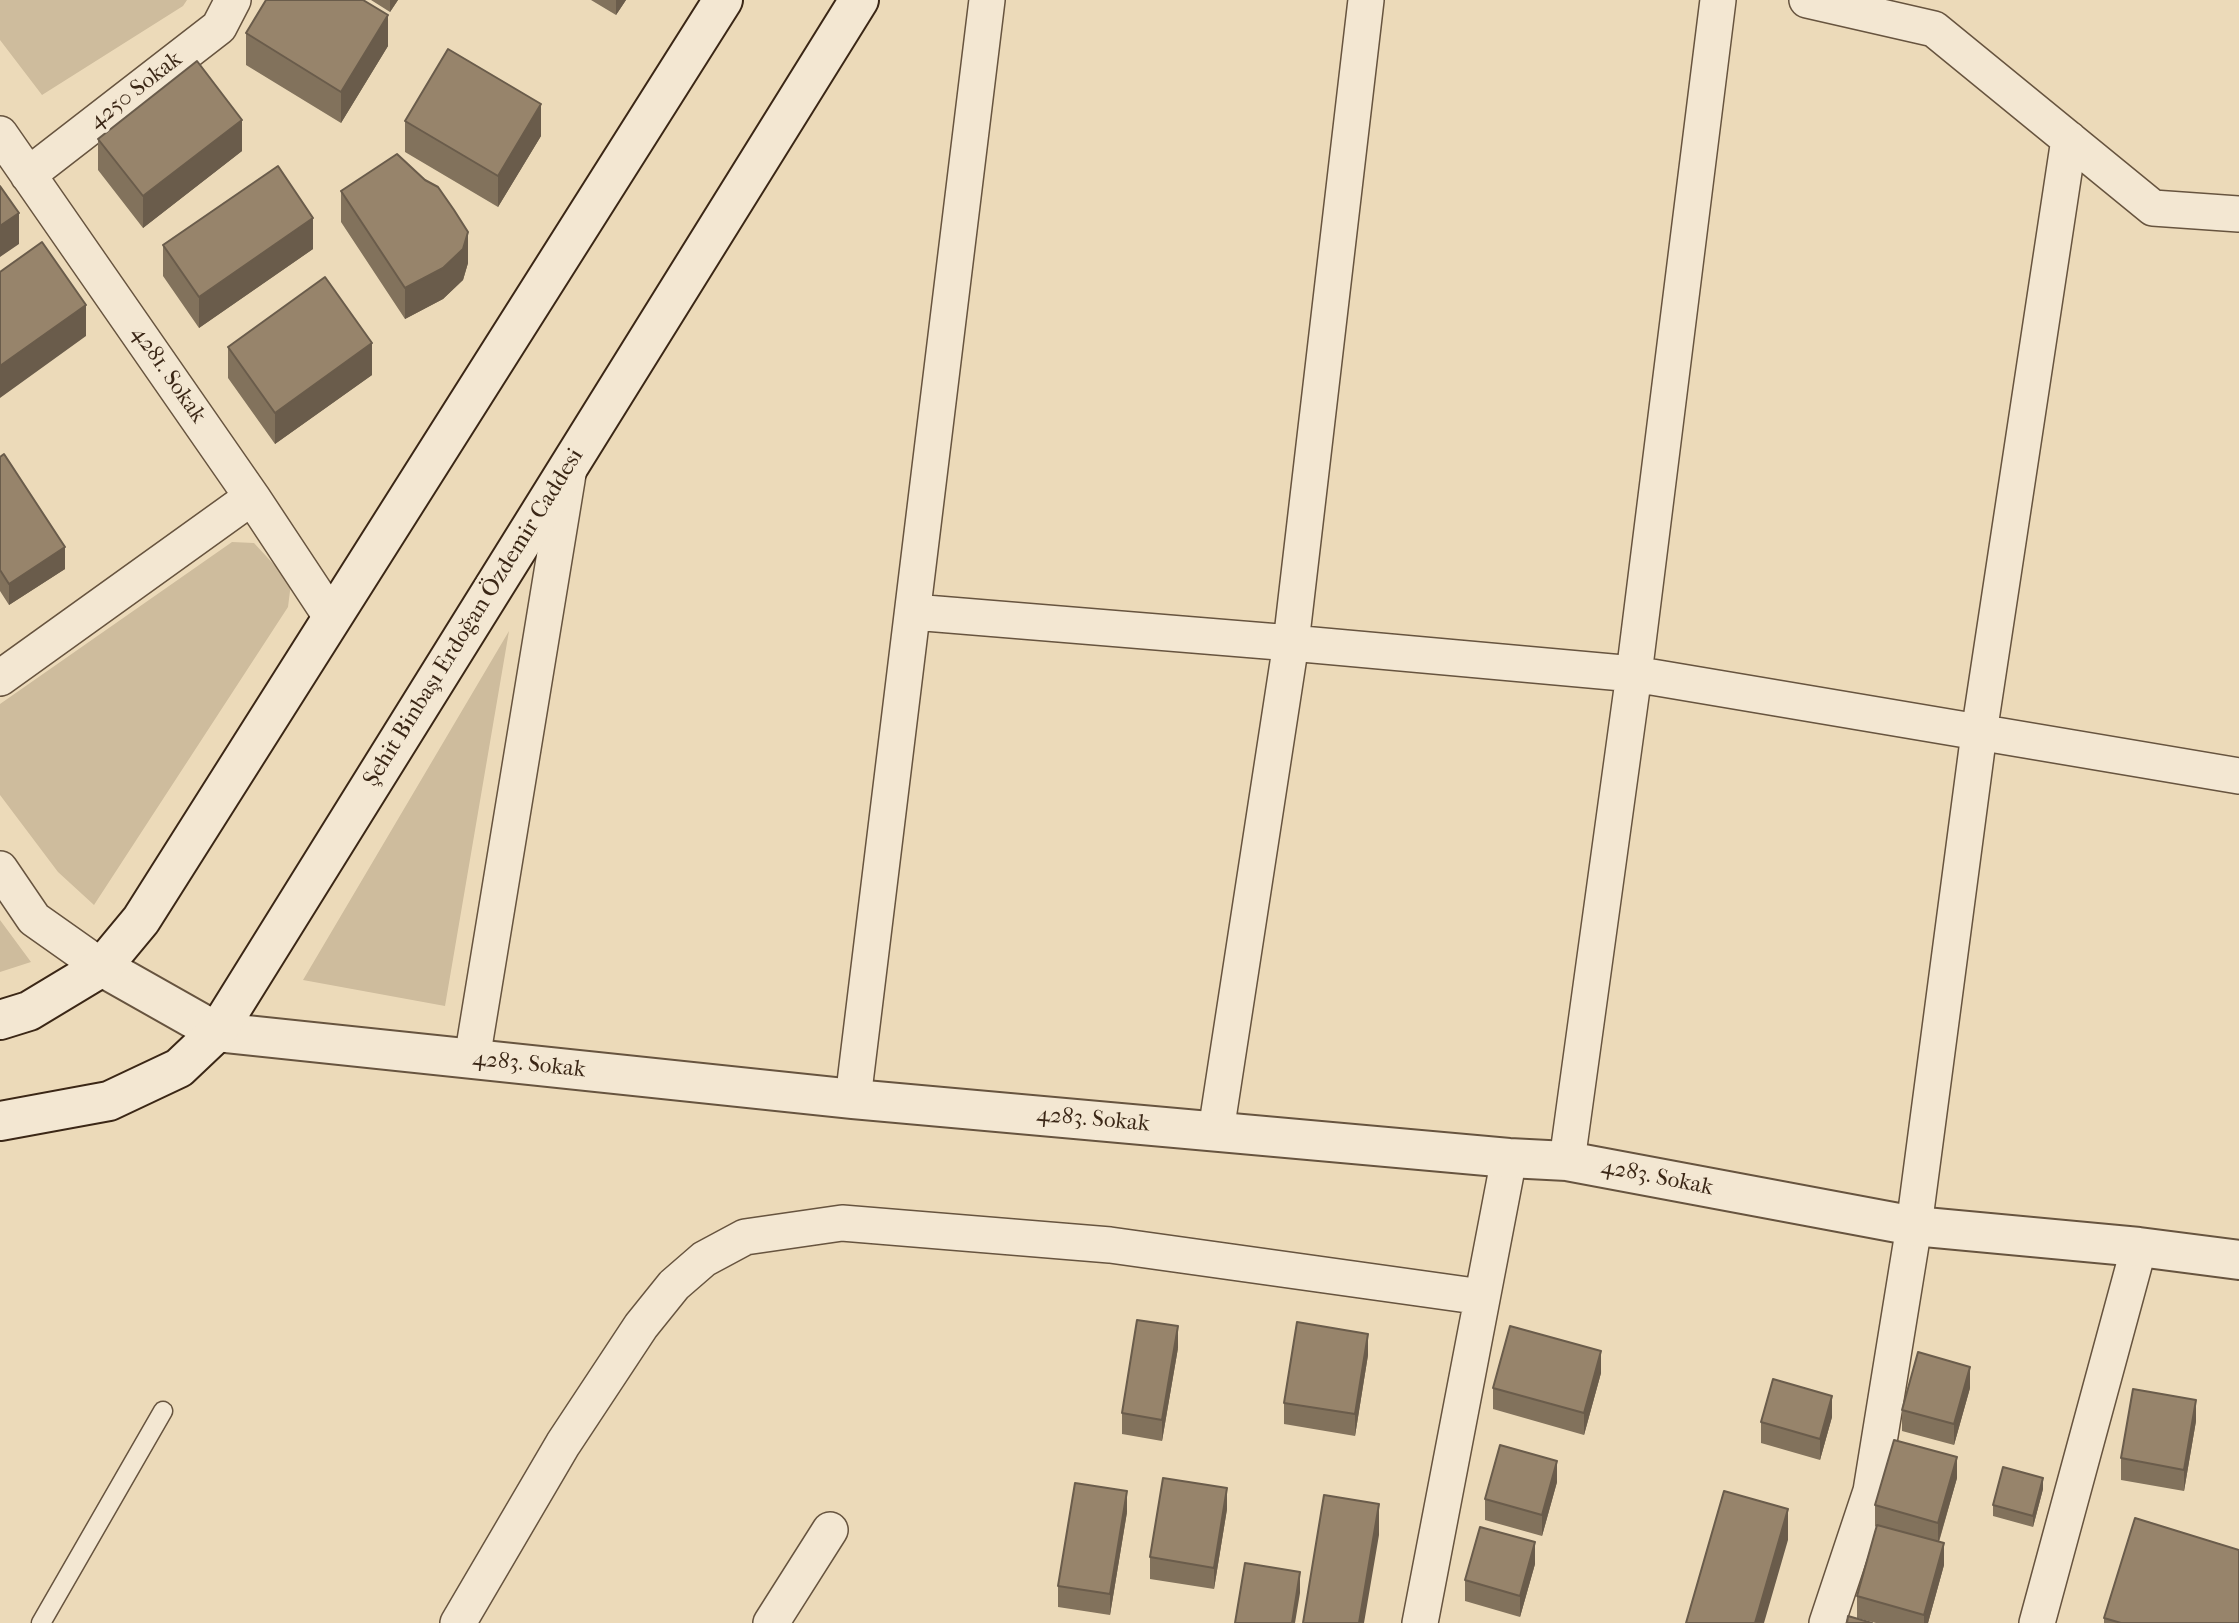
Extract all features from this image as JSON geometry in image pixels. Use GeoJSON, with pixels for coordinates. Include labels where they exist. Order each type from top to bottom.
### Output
{"type":"FeatureCollection","features":[{"type":"Feature","properties":{"kind":"main road"},"geometry":{"type":"LineString","coordinates":[[0,1020],[29,1011],[102,967],[141,920],[723,0]]}},
{"type":"Feature","properties":{"kind":"main road","name":"Şehit Binbaşı Erdoğan Özdemir Caddesi"},"geometry":{"type":"LineString","coordinates":[[1,1121],[109,1101],[179,1068],[217,1032],[859,0]]}},
{"type":"Feature","properties":{"kind":"main road","name":"4283. Sokak"},"geometry":{"type":"LineString","coordinates":[[102,967],[217,1032],[853,1099],[1567,1161],[1914,1227],[2139,1247],[2239,1260]]}},
{"type":"Feature","properties":{"kind":"street","name":"4250 Sokak"},"geometry":{"type":"LineString","coordinates":[[29,175],[219,27],[233,0]]}},
{"type":"Feature","properties":{"kind":"street"},"geometry":{"type":"LineString","coordinates":[[853,1099],[987,0]]}},
{"type":"Feature","properties":{"kind":"street"},"geometry":{"type":"LineString","coordinates":[[1216,1132],[1291,643],[1366,0]]}},
{"type":"Feature","properties":{"kind":"street"},"geometry":{"type":"LineString","coordinates":[[1567,1161],[1634,674],[1718,0]]}},
{"type":"Feature","properties":{"kind":"street"},"geometry":{"type":"LineString","coordinates":[[1807,0],[1934,29],[2153,208],[2239,214]]}},
{"type":"Feature","properties":{"kind":"street","name":"4281. Sokak"},"geometry":{"type":"LineString","coordinates":[[0,134],[253,496],[332,618]]}},
{"type":"Feature","properties":{"kind":"street"},"geometry":{"type":"LineString","coordinates":[[1827,1623],[1871,1491],[1914,1227],[1979,733],[2069,139]]}},
{"type":"Feature","properties":{"kind":"street"},"geometry":{"type":"LineString","coordinates":[[472,1059],[570,463]]}},
{"type":"Feature","properties":{"kind":"street"},"geometry":{"type":"LineString","coordinates":[[0,678],[253,496]]}},
{"type":"Feature","properties":{"kind":"street"},"geometry":{"type":"LineString","coordinates":[[913,612],[1634,674],[2239,776]]}},
{"type":"Feature","properties":{"kind":"street","name":"4283. Sokak"},"geometry":{"type":"LineString","coordinates":[[0,869],[34,919],[102,967]]}},
{"type":"Feature","properties":{"kind":"street"},"geometry":{"type":"LineString","coordinates":[[1420,1623],[1509,1158]]}},
{"type":"Feature","properties":{"kind":"street"},"geometry":{"type":"LineString","coordinates":[[458,1623],[563,1444],[641,1326],[674,1285],[704,1259],[745,1237],[842,1223],[1070,1241],[1482,1297]]}},
{"type":"Feature","properties":{"kind":"street"},"geometry":{"type":"LineString","coordinates":[[2037,1623],[2139,1247]]}},
{"type":"Feature","properties":{"kind":"street"},"geometry":{"type":"LineString","coordinates":[[771,1623],[830,1530]]}},
{"type":"Feature","properties":{"kind":"lane"},"geometry":{"type":"LineString","coordinates":[[41,1623],[163,1411]]}},
{"type":"Feature","properties":{"kind":"shaded area"},"geometry":{"type":"Polygon","coordinates":[[[0,0],[187,0],[183,6],[42,95],[0,40],[0,0]]]}},
{"type":"Feature","properties":{"kind":"shaded area"},"geometry":{"type":"Polygon","coordinates":[[[232,542],[254,543],[291,583],[288,607],[94,905],[58,872],[0,795],[0,704],[232,542]]]}},
{"type":"Feature","properties":{"kind":"shaded area"},"geometry":{"type":"Polygon","coordinates":[[[509,631],[445,1006],[303,980],[509,631]]]}},
{"type":"Feature","properties":{"kind":"shaded area"},"geometry":{"type":"Polygon","coordinates":[[[0,920],[31,962],[0,972],[0,920]]]}},
{"type":"Feature","properties":{"kind":"building"},"geometry":{"type":"Polygon","coordinates":[[[266,0],[363,0],[388,15],[341,92],[246,33],[266,0]]]}},
{"type":"Feature","properties":{"kind":"building"},"geometry":{"type":"Polygon","coordinates":[[[448,49],[541,104],[498,176],[405,121],[448,49]]]}},
{"type":"Feature","properties":{"kind":"building"},"geometry":{"type":"Polygon","coordinates":[[[197,61],[242,120],[143,196],[98,139],[197,61]]]}},
{"type":"Feature","properties":{"kind":"building"},"geometry":{"type":"Polygon","coordinates":[[[397,154],[425,180],[438,187],[468,232],[463,249],[443,268],[405,288],[341,191],[397,154]]]}},
{"type":"Feature","properties":{"kind":"building"},"geometry":{"type":"Polygon","coordinates":[[[278,166],[313,218],[199,297],[163,245],[278,166]]]}},
{"type":"Feature","properties":{"kind":"building"},"geometry":{"type":"Polygon","coordinates":[[[0,186],[19,213],[0,226],[0,186]]]}},
{"type":"Feature","properties":{"kind":"building"},"geometry":{"type":"Polygon","coordinates":[[[42,242],[86,305],[0,366],[0,272],[42,242]]]}},
{"type":"Feature","properties":{"kind":"building"},"geometry":{"type":"Polygon","coordinates":[[[325,277],[372,343],[275,413],[228,347],[325,277]]]}},
{"type":"Feature","properties":{"kind":"building"},"geometry":{"type":"Polygon","coordinates":[[[4,454],[65,547],[9,584],[0,570],[0,457],[4,454]]]}},
{"type":"Feature","properties":{"kind":"building"},"geometry":{"type":"Polygon","coordinates":[[[1137,1320],[1178,1326],[1162,1420],[1122,1413],[1137,1320]]]}},
{"type":"Feature","properties":{"kind":"building"},"geometry":{"type":"Polygon","coordinates":[[[1297,1322],[1368,1334],[1355,1414],[1284,1403],[1297,1322]]]}},
{"type":"Feature","properties":{"kind":"building"},"geometry":{"type":"Polygon","coordinates":[[[1510,1326],[1601,1351],[1584,1413],[1493,1388],[1510,1326]]]}},
{"type":"Feature","properties":{"kind":"building"},"geometry":{"type":"Polygon","coordinates":[[[1918,1352],[1970,1367],[1954,1424],[1902,1410],[1918,1352]]]}},
{"type":"Feature","properties":{"kind":"building"},"geometry":{"type":"Polygon","coordinates":[[[1773,1379],[1832,1396],[1820,1439],[1761,1422],[1773,1379]]]}},
{"type":"Feature","properties":{"kind":"building"},"geometry":{"type":"Polygon","coordinates":[[[2133,1389],[2196,1400],[2184,1470],[2121,1458],[2133,1389]]]}},
{"type":"Feature","properties":{"kind":"building"},"geometry":{"type":"Polygon","coordinates":[[[1894,1440],[1957,1457],[1938,1523],[1875,1505],[1894,1440]]]}},
{"type":"Feature","properties":{"kind":"building"},"geometry":{"type":"Polygon","coordinates":[[[1500,1445],[1557,1461],[1542,1515],[1485,1499],[1500,1445]]]}},
{"type":"Feature","properties":{"kind":"building"},"geometry":{"type":"Polygon","coordinates":[[[2003,1467],[2043,1478],[2033,1516],[1993,1505],[2003,1467]]]}},
{"type":"Feature","properties":{"kind":"building"},"geometry":{"type":"Polygon","coordinates":[[[1163,1478],[1227,1488],[1214,1568],[1150,1557],[1163,1478]]]}},
{"type":"Feature","properties":{"kind":"building"},"geometry":{"type":"Polygon","coordinates":[[[1075,1483],[1127,1491],[1110,1594],[1058,1586],[1075,1483]]]}},
{"type":"Feature","properties":{"kind":"building"},"geometry":{"type":"Polygon","coordinates":[[[1724,1491],[1788,1509],[1755,1623],[1686,1623],[1724,1491]]]}},
{"type":"Feature","properties":{"kind":"building"},"geometry":{"type":"Polygon","coordinates":[[[1324,1495],[1379,1504],[1359,1623],[1303,1623],[1324,1495]]]}},
{"type":"Feature","properties":{"kind":"building"},"geometry":{"type":"Polygon","coordinates":[[[2135,1518],[2239,1550],[2239,1623],[2121,1623],[2104,1618],[2135,1518]]]}},
{"type":"Feature","properties":{"kind":"building"},"geometry":{"type":"Polygon","coordinates":[[[1877,1525],[1944,1543],[1924,1615],[1857,1596],[1877,1525]]]}},
{"type":"Feature","properties":{"kind":"building"},"geometry":{"type":"Polygon","coordinates":[[[1480,1527],[1535,1542],[1520,1596],[1465,1580],[1480,1527]]]}},
{"type":"Feature","properties":{"kind":"building"},"geometry":{"type":"Polygon","coordinates":[[[1245,1563],[1300,1572],[1292,1623],[1235,1623],[1245,1563]]]}},
{"type":"Feature","properties":{"kind":"building"},"geometry":{"type":"Polygon","coordinates":[[[1848,1616],[1872,1623],[1847,1623],[1848,1616]]]}}]}
